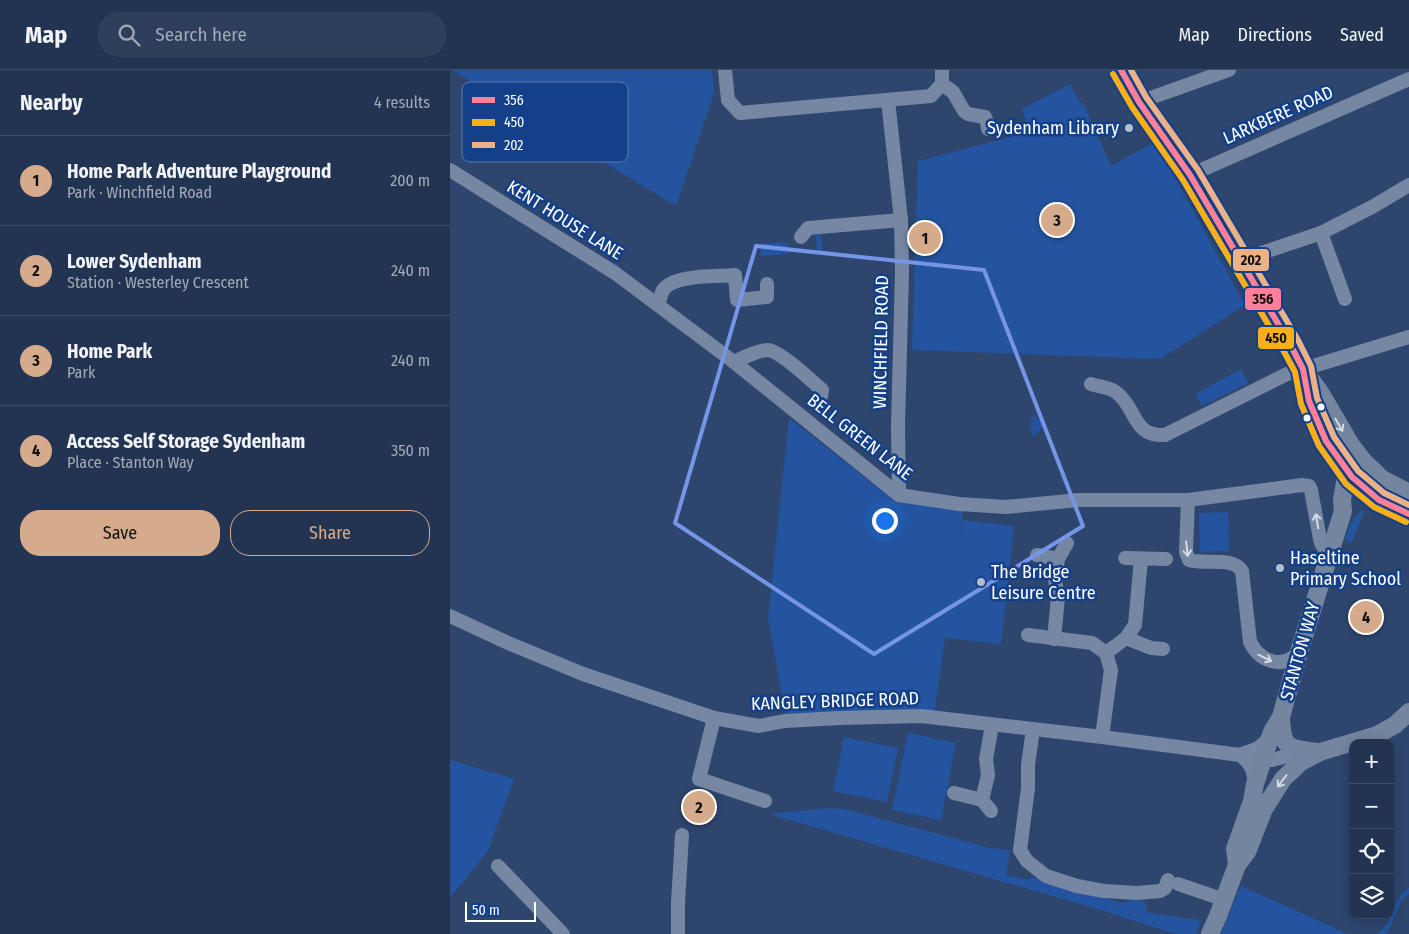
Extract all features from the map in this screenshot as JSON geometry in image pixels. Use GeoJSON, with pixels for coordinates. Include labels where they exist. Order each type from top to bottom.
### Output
{"type":"FeatureCollection","features":[{"type":"Feature","properties":{"kind":"main road"},"geometry":{"type":"LineString","coordinates":[[1121,70],[1139,102],[1190,175],[1303,369],[1320,392],[1351,445],[1364,462],[1379,476],[1409,493]]}},
{"type":"Feature","properties":{"kind":"main road"},"geometry":{"type":"LineString","coordinates":[[1303,369],[1309,401],[1326,440],[1347,471],[1379,500],[1409,514]]}},
{"type":"Feature","properties":{"kind":"main road","name":"STANTON WAY"},"geometry":{"type":"LineString","coordinates":[[1237,865],[1235,849],[1252,801],[1255,784],[1251,759],[1276,725],[1343,511],[1342,500],[1347,471]]}},
{"type":"Feature","properties":{"kind":"main road","name":"STANTON WAY"},"geometry":{"type":"LineString","coordinates":[[1343,511],[1379,476]]}},
{"type":"Feature","properties":{"kind":"main road"},"geometry":{"type":"LineString","coordinates":[[1210,934],[1237,865],[1247,852],[1264,809],[1283,779],[1301,762],[1320,752],[1376,735],[1395,725],[1409,712]]}},
{"type":"Feature","properties":{"kind":"main road"},"geometry":{"type":"LineString","coordinates":[[1276,725],[1286,744],[1296,750],[1320,752]]}},
{"type":"Feature","properties":{"kind":"street"},"geometry":{"type":"LineString","coordinates":[[725,70],[728,100],[740,113],[930,96],[942,77],[964,111],[968,114],[985,118],[988,128]]}},
{"type":"Feature","properties":{"kind":"street"},"geometry":{"type":"LineString","coordinates":[[1139,102],[1229,70]]}},
{"type":"Feature","properties":{"kind":"street","name":"LARKBERE ROAD"},"geometry":{"type":"LineString","coordinates":[[1190,175],[1409,79]]}},
{"type":"Feature","properties":{"kind":"street","name":"WINCHFIELD ROAD"},"geometry":{"type":"LineString","coordinates":[[888,100],[901,220],[899,495]]}},
{"type":"Feature","properties":{"kind":"street","name":"KENT HOUSE LANE"},"geometry":{"type":"LineString","coordinates":[[450,170],[615,273],[658,305]]}},
{"type":"Feature","properties":{"kind":"street"},"geometry":{"type":"LineString","coordinates":[[1241,260],[1322,233],[1409,185]]}},
{"type":"Feature","properties":{"kind":"street"},"geometry":{"type":"LineString","coordinates":[[801,237],[808,228],[901,220]]}},
{"type":"Feature","properties":{"kind":"street"},"geometry":{"type":"LineString","coordinates":[[1322,233],[1345,299]]}},
{"type":"Feature","properties":{"kind":"street"},"geometry":{"type":"LineString","coordinates":[[658,305],[664,290],[671,283],[682,279],[734,275],[737,300],[767,297],[767,284]]}},
{"type":"Feature","properties":{"kind":"street","name":"BELL GREEN LANE"},"geometry":{"type":"LineString","coordinates":[[658,305],[734,362],[899,495],[959,504],[1006,507],[1078,500],[1188,500],[1302,485],[1309,486],[1312,490],[1320,539],[1329,554]]}},
{"type":"Feature","properties":{"kind":"street"},"geometry":{"type":"LineString","coordinates":[[1091,384],[1114,390],[1120,395],[1141,428],[1148,434],[1156,436],[1165,435],[1287,374],[1409,337]]}},
{"type":"Feature","properties":{"kind":"street"},"geometry":{"type":"LineString","coordinates":[[734,362],[768,350],[780,355],[822,390],[821,396]]}},
{"type":"Feature","properties":{"kind":"street"},"geometry":{"type":"LineString","coordinates":[[1188,500],[1186,552],[1190,560],[1198,563],[1231,562],[1239,566],[1242,572],[1250,642],[1254,650],[1260,656],[1271,661],[1284,662],[1293,659],[1299,652]]}},
{"type":"Feature","properties":{"kind":"street"},"geometry":{"type":"LineString","coordinates":[[1054,638],[1058,598],[1055,580],[1058,559],[1067,543]]}},
{"type":"Feature","properties":{"kind":"street"},"geometry":{"type":"LineString","coordinates":[[1037,555],[1058,559]]}},
{"type":"Feature","properties":{"kind":"street"},"geometry":{"type":"LineString","coordinates":[[1126,558],[1166,559]]}},
{"type":"Feature","properties":{"kind":"street"},"geometry":{"type":"LineString","coordinates":[[1106,653],[1126,638],[1134,625],[1141,558]]}},
{"type":"Feature","properties":{"kind":"street","name":"KANGLEY BRIDGE ROAD"},"geometry":{"type":"LineString","coordinates":[[450,616],[508,643],[583,674],[714,718],[759,726],[785,721],[921,716],[1102,737],[1251,759]]}},
{"type":"Feature","properties":{"kind":"street"},"geometry":{"type":"LineString","coordinates":[[1028,635],[1092,643],[1106,653],[1111,670],[1102,737]]}},
{"type":"Feature","properties":{"kind":"street"},"geometry":{"type":"LineString","coordinates":[[1126,638],[1151,648],[1163,649]]}},
{"type":"Feature","properties":{"kind":"street"},"geometry":{"type":"LineString","coordinates":[[714,718],[700,779],[765,800]]}},
{"type":"Feature","properties":{"kind":"street"},"geometry":{"type":"LineString","coordinates":[[954,793],[987,806],[988,775],[986,759],[992,725]]}},
{"type":"Feature","properties":{"kind":"street"},"geometry":{"type":"LineString","coordinates":[[1251,759],[1264,744],[1276,725]]}},
{"type":"Feature","properties":{"kind":"street"},"geometry":{"type":"LineString","coordinates":[[1033,729],[1020,850],[1028,862],[1046,876],[1077,886],[1137,894],[1160,891],[1173,882],[1224,901]]}},
{"type":"Feature","properties":{"kind":"street"},"geometry":{"type":"LineString","coordinates":[[1251,759],[1272,760],[1298,753],[1320,752]]}},
{"type":"Feature","properties":{"kind":"street"},"geometry":{"type":"LineString","coordinates":[[678,934],[682,835]]}},
{"type":"Feature","properties":{"kind":"street"},"geometry":{"type":"LineString","coordinates":[[498,866],[563,934]]}},
{"type":"Feature","properties":{"kind":"highlighted area"},"geometry":{"type":"Polygon","coordinates":[[[756,246],[984,270],[1083,526],[874,654],[675,523],[756,246]]]}},
{"type":"Feature","properties":{"kind":"shaded area"},"geometry":{"type":"Polygon","coordinates":[[[452,70],[712,70],[714,93],[676,206],[604,162],[628,162],[628,82],[472,82],[452,70]]]}},
{"type":"Feature","properties":{"kind":"shaded area"},"geometry":{"type":"Polygon","coordinates":[[[1070,84],[1080,103],[1083,103],[1111,166],[1155,142],[1245,305],[1160,359],[912,350],[918,161],[1030,132],[1022,109],[1070,84]]]}},
{"type":"Feature","properties":{"kind":"shaded area"},"geometry":{"type":"Polygon","coordinates":[[[816,232],[819,233],[821,238],[822,254],[817,254],[816,232]]]}},
{"type":"Feature","properties":{"kind":"shaded area"},"geometry":{"type":"Polygon","coordinates":[[[787,242],[788,254],[761,256],[760,244],[787,242]]]}},
{"type":"Feature","properties":{"kind":"shaded area"},"geometry":{"type":"Polygon","coordinates":[[[1241,369],[1248,383],[1202,406],[1195,394],[1241,369]]]}},
{"type":"Feature","properties":{"kind":"shaded area"},"geometry":{"type":"Polygon","coordinates":[[[1034,415],[1042,422],[1042,427],[1034,436],[1030,426],[1034,415]]]}},
{"type":"Feature","properties":{"kind":"shaded area"},"geometry":{"type":"Polygon","coordinates":[[[789,418],[895,501],[963,509],[958,548],[962,520],[1014,526],[1001,644],[945,638],[933,723],[787,722],[768,618],[789,418]]]}},
{"type":"Feature","properties":{"kind":"shaded area"},"geometry":{"type":"Polygon","coordinates":[[[1361,510],[1364,511],[1352,543],[1345,540],[1350,525],[1361,510]]]}},
{"type":"Feature","properties":{"kind":"shaded area"},"geometry":{"type":"Polygon","coordinates":[[[1228,512],[1229,551],[1200,552],[1199,513],[1228,512]]]}},
{"type":"Feature","properties":{"kind":"shaded area"},"geometry":{"type":"Polygon","coordinates":[[[908,733],[956,743],[941,820],[892,810],[908,733]]]}},
{"type":"Feature","properties":{"kind":"shaded area"},"geometry":{"type":"Polygon","coordinates":[[[844,737],[898,748],[887,802],[833,791],[844,737]]]}},
{"type":"Feature","properties":{"kind":"shaded area"},"geometry":{"type":"Polygon","coordinates":[[[450,760],[514,779],[488,851],[450,898],[450,760]]]}},
{"type":"Feature","properties":{"kind":"shaded area"},"geometry":{"type":"Polygon","coordinates":[[[828,808],[845,809],[990,848],[1010,850],[1006,875],[1028,880],[1032,877],[1122,903],[1133,900],[1144,901],[1148,913],[1201,920],[1196,934],[1176,934],[1098,909],[769,814],[828,808]]]}},
{"type":"Feature","properties":{"kind":"shaded area"},"geometry":{"type":"Polygon","coordinates":[[[1241,886],[1348,934],[1221,934],[1241,886]]]}},
{"type":"Feature","properties":{"kind":"shaded area"},"geometry":{"type":"Polygon","coordinates":[[[1409,888],[1409,894],[1400,903],[1394,918],[1394,908],[1403,893],[1409,888]]]}},
{"type":"Feature","properties":{"kind":"shaded area"},"geometry":{"type":"Polygon","coordinates":[[[1390,919],[1394,919],[1386,934],[1376,934],[1382,930],[1390,919]]]}},
{"type":"Feature","properties":{"kind":"transit line","name":"356"},"geometry":{"type":"LineString","coordinates":[[1121,70],[1139,102],[1190,175],[1290,344],[1303,369],[1309,401],[1326,441],[1352,477],[1379,500],[1409,514]]}},
{"type":"Feature","properties":{"kind":"transit line","name":"202"},"geometry":{"type":"LineString","coordinates":[[1131,70],[1146,97],[1198,170],[1298,340],[1311,366],[1317,398],[1334,437],[1358,471],[1384,493],[1409,505]]}},
{"type":"Feature","properties":{"kind":"transit line","name":"450"},"geometry":{"type":"LineString","coordinates":[[1113,74],[1132,107],[1183,180],[1282,348],[1295,372],[1301,404],[1319,446],[1346,484],[1374,507],[1406,522]]}},
{"type":"Feature","properties":{"kind":"place","name":"Sydenham Library"},"geometry":{"type":"Point","coordinates":[1129,128]}},
{"type":"Feature","properties":{"kind":"place","name":"Home Park"},"geometry":{"type":"Point","coordinates":[1057,220]}},
{"type":"Feature","properties":{"kind":"place","name":"Home Park Adventure Playground"},"geometry":{"type":"Point","coordinates":[925,238]}},
{"type":"Feature","properties":{"kind":"place","name":"Haseltine Primary School"},"geometry":{"type":"Point","coordinates":[1280,568]}},
{"type":"Feature","properties":{"kind":"place","name":"The Bridge Leisure Centre"},"geometry":{"type":"Point","coordinates":[981,582]}},
{"type":"Feature","properties":{"kind":"place","name":"Access Self Storage Sydenham"},"geometry":{"type":"Point","coordinates":[1366,617]}},
{"type":"Feature","properties":{"kind":"place","name":"Lower Sydenham"},"geometry":{"type":"Point","coordinates":[699,807]}}]}
